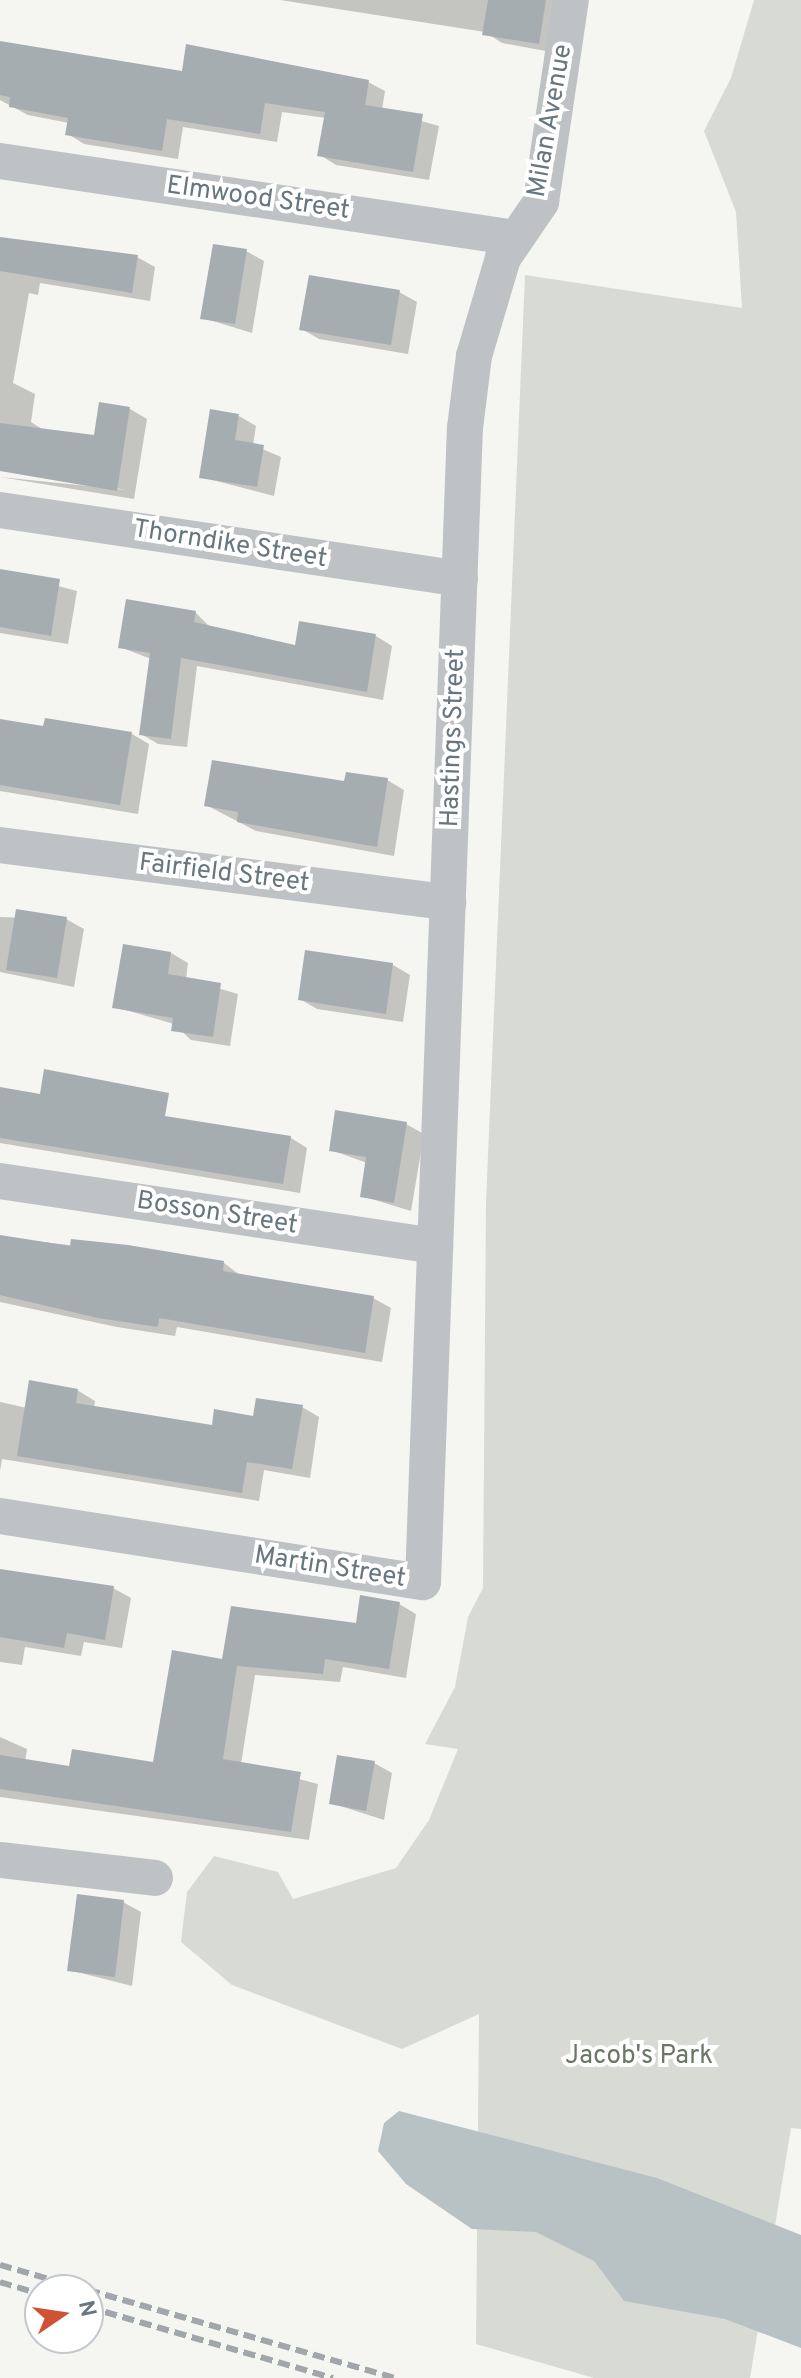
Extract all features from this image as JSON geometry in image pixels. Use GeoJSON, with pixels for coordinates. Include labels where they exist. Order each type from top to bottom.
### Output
{"type":"FeatureCollection","features":[{"type":"Feature","properties":{"kind":"street","name":"Milan Avenue"},"geometry":{"type":"LineString","coordinates":[[516,238],[541,202],[571,0]]}},
{"type":"Feature","properties":{"kind":"street","name":"Elmwood Street"},"geometry":{"type":"LineString","coordinates":[[0,161],[516,238]]}},
{"type":"Feature","properties":{"kind":"street","name":"Hastings Street"},"geometry":{"type":"LineString","coordinates":[[435,1246],[460,579],[474,356],[503,258],[516,238]]}},
{"type":"Feature","properties":{"kind":"street","name":"Thorndike Street"},"geometry":{"type":"LineString","coordinates":[[0,510],[460,579]]}},
{"type":"Feature","properties":{"kind":"street","name":"Fairfield Street"},"geometry":{"type":"LineString","coordinates":[[0,845],[448,902]]}},
{"type":"Feature","properties":{"kind":"street","name":"Bosson Street"},"geometry":{"type":"LineString","coordinates":[[0,1181],[435,1246]]}},
{"type":"Feature","properties":{"kind":"street","name":"Martin Street"},"geometry":{"type":"LineString","coordinates":[[0,1516],[423,1582],[435,1246]]}},
{"type":"Feature","properties":{"kind":"street"},"geometry":{"type":"LineString","coordinates":[[0,1860],[155,1878]]}},
{"type":"Feature","properties":{"kind":"green space","name":"Jacob's Park"},"geometry":{"type":"Polygon","coordinates":[[[754,0],[801,0],[801,2129],[791,2128],[750,2378],[594,2378],[476,2344],[479,2014],[402,2049],[232,1985],[181,1942],[187,1892],[214,1856],[278,1872],[293,1899],[396,1868],[429,1820],[458,1749],[425,1744],[455,1687],[468,1617],[483,1588],[486,1203],[525,275],[742,308],[736,212],[704,131],[731,78],[754,0]]]}},
{"type":"Feature","properties":{"kind":"shaded area"},"geometry":{"type":"Polygon","coordinates":[[[399,2111],[657,2178],[801,2235],[801,2348],[725,2319],[624,2301],[594,2261],[536,2232],[472,2229],[406,2184],[378,2151],[384,2123],[399,2111]]]}},
{"type":"Feature","properties":{"kind":"building"},"geometry":{"type":"Polygon","coordinates":[[[488,0],[546,0],[539,44],[482,35],[488,0]]]}},
{"type":"Feature","properties":{"kind":"building"},"geometry":{"type":"Polygon","coordinates":[[[0,41],[182,71],[186,44],[369,80],[365,105],[423,114],[413,172],[317,156],[325,112],[265,103],[260,134],[167,119],[162,151],[65,135],[68,118],[9,107],[10,97],[0,95],[0,41]]]}},
{"type":"Feature","properties":{"kind":"building"},"geometry":{"type":"Polygon","coordinates":[[[0,237],[138,255],[132,293],[0,271],[0,237]]]}},
{"type":"Feature","properties":{"kind":"building"},"geometry":{"type":"Polygon","coordinates":[[[213,244],[247,249],[235,324],[200,319],[213,244]]]}},
{"type":"Feature","properties":{"kind":"building"},"geometry":{"type":"Polygon","coordinates":[[[309,275],[400,290],[391,345],[299,330],[309,275]]]}},
{"type":"Feature","properties":{"kind":"building"},"geometry":{"type":"Polygon","coordinates":[[[99,402],[130,407],[117,491],[0,471],[0,423],[94,435],[99,402]]]}},
{"type":"Feature","properties":{"kind":"building"},"geometry":{"type":"Polygon","coordinates":[[[210,409],[239,414],[235,440],[264,445],[257,487],[199,478],[210,409]]]}},
{"type":"Feature","properties":{"kind":"building"},"geometry":{"type":"Polygon","coordinates":[[[0,569],[60,579],[51,636],[0,627],[0,569]]]}},
{"type":"Feature","properties":{"kind":"building"},"geometry":{"type":"Polygon","coordinates":[[[126,599],[196,611],[194,622],[295,645],[299,621],[376,634],[367,692],[181,658],[171,739],[139,735],[150,653],[118,648],[126,599]]]}},
{"type":"Feature","properties":{"kind":"building"},"geometry":{"type":"Polygon","coordinates":[[[45,718],[132,732],[120,805],[0,785],[0,719],[43,726],[45,718]]]}},
{"type":"Feature","properties":{"kind":"building"},"geometry":{"type":"Polygon","coordinates":[[[212,760],[344,781],[346,772],[388,778],[377,847],[237,822],[238,812],[204,806],[212,760]]]}},
{"type":"Feature","properties":{"kind":"building"},"geometry":{"type":"Polygon","coordinates":[[[16,909],[67,917],[57,978],[6,970],[16,909]]]}},
{"type":"Feature","properties":{"kind":"building"},"geometry":{"type":"Polygon","coordinates":[[[123,944],[171,952],[168,974],[221,983],[213,1037],[171,1031],[173,1018],[112,1008],[123,944]]]}},
{"type":"Feature","properties":{"kind":"building"},"geometry":{"type":"Polygon","coordinates":[[[305,950],[393,963],[386,1014],[298,1000],[305,950]]]}},
{"type":"Feature","properties":{"kind":"building"},"geometry":{"type":"Polygon","coordinates":[[[44,1069],[169,1093],[165,1116],[291,1136],[283,1184],[0,1138],[0,1087],[40,1094],[44,1069]]]}},
{"type":"Feature","properties":{"kind":"building"},"geometry":{"type":"Polygon","coordinates":[[[335,1110],[407,1122],[394,1203],[360,1197],[366,1157],[329,1151],[335,1110]]]}},
{"type":"Feature","properties":{"kind":"building"},"geometry":{"type":"Polygon","coordinates":[[[0,1235],[70,1246],[71,1239],[128,1245],[224,1261],[223,1271],[374,1296],[365,1353],[159,1318],[158,1327],[98,1318],[0,1295],[0,1235]]]}},
{"type":"Feature","properties":{"kind":"building"},"geometry":{"type":"Polygon","coordinates":[[[29,1380],[78,1389],[76,1403],[212,1425],[214,1409],[253,1416],[256,1398],[303,1405],[292,1469],[247,1462],[242,1493],[17,1456],[29,1380]]]}},
{"type":"Feature","properties":{"kind":"building"},"geometry":{"type":"Polygon","coordinates":[[[0,1569],[114,1586],[105,1640],[67,1633],[64,1648],[0,1637],[0,1569]]]}},
{"type":"Feature","properties":{"kind":"building"},"geometry":{"type":"Polygon","coordinates":[[[360,1595],[400,1602],[389,1669],[325,1659],[323,1674],[237,1666],[223,1759],[301,1772],[291,1832],[0,1789],[0,1755],[69,1766],[72,1749],[153,1762],[172,1650],[222,1659],[231,1606],[356,1623],[360,1595]]]}},
{"type":"Feature","properties":{"kind":"building"},"geometry":{"type":"Polygon","coordinates":[[[337,1755],[375,1761],[366,1811],[329,1804],[337,1755]]]}},
{"type":"Feature","properties":{"kind":"building"},"geometry":{"type":"Polygon","coordinates":[[[77,1894],[124,1900],[115,1977],[67,1971],[77,1894]]]}},
{"type":"Feature","properties":{"kind":"railway"},"geometry":{"type":"LineString","coordinates":[[0,2265],[31,2274]]}},
{"type":"Feature","properties":{"kind":"railway"},"geometry":{"type":"LineString","coordinates":[[0,2282],[24,2289]]}},
{"type":"Feature","properties":{"kind":"railway"},"geometry":{"type":"LineString","coordinates":[[104,2295],[394,2378]]}},
{"type":"Feature","properties":{"kind":"railway"},"geometry":{"type":"LineString","coordinates":[[104,2312],[333,2378]]}}]}
